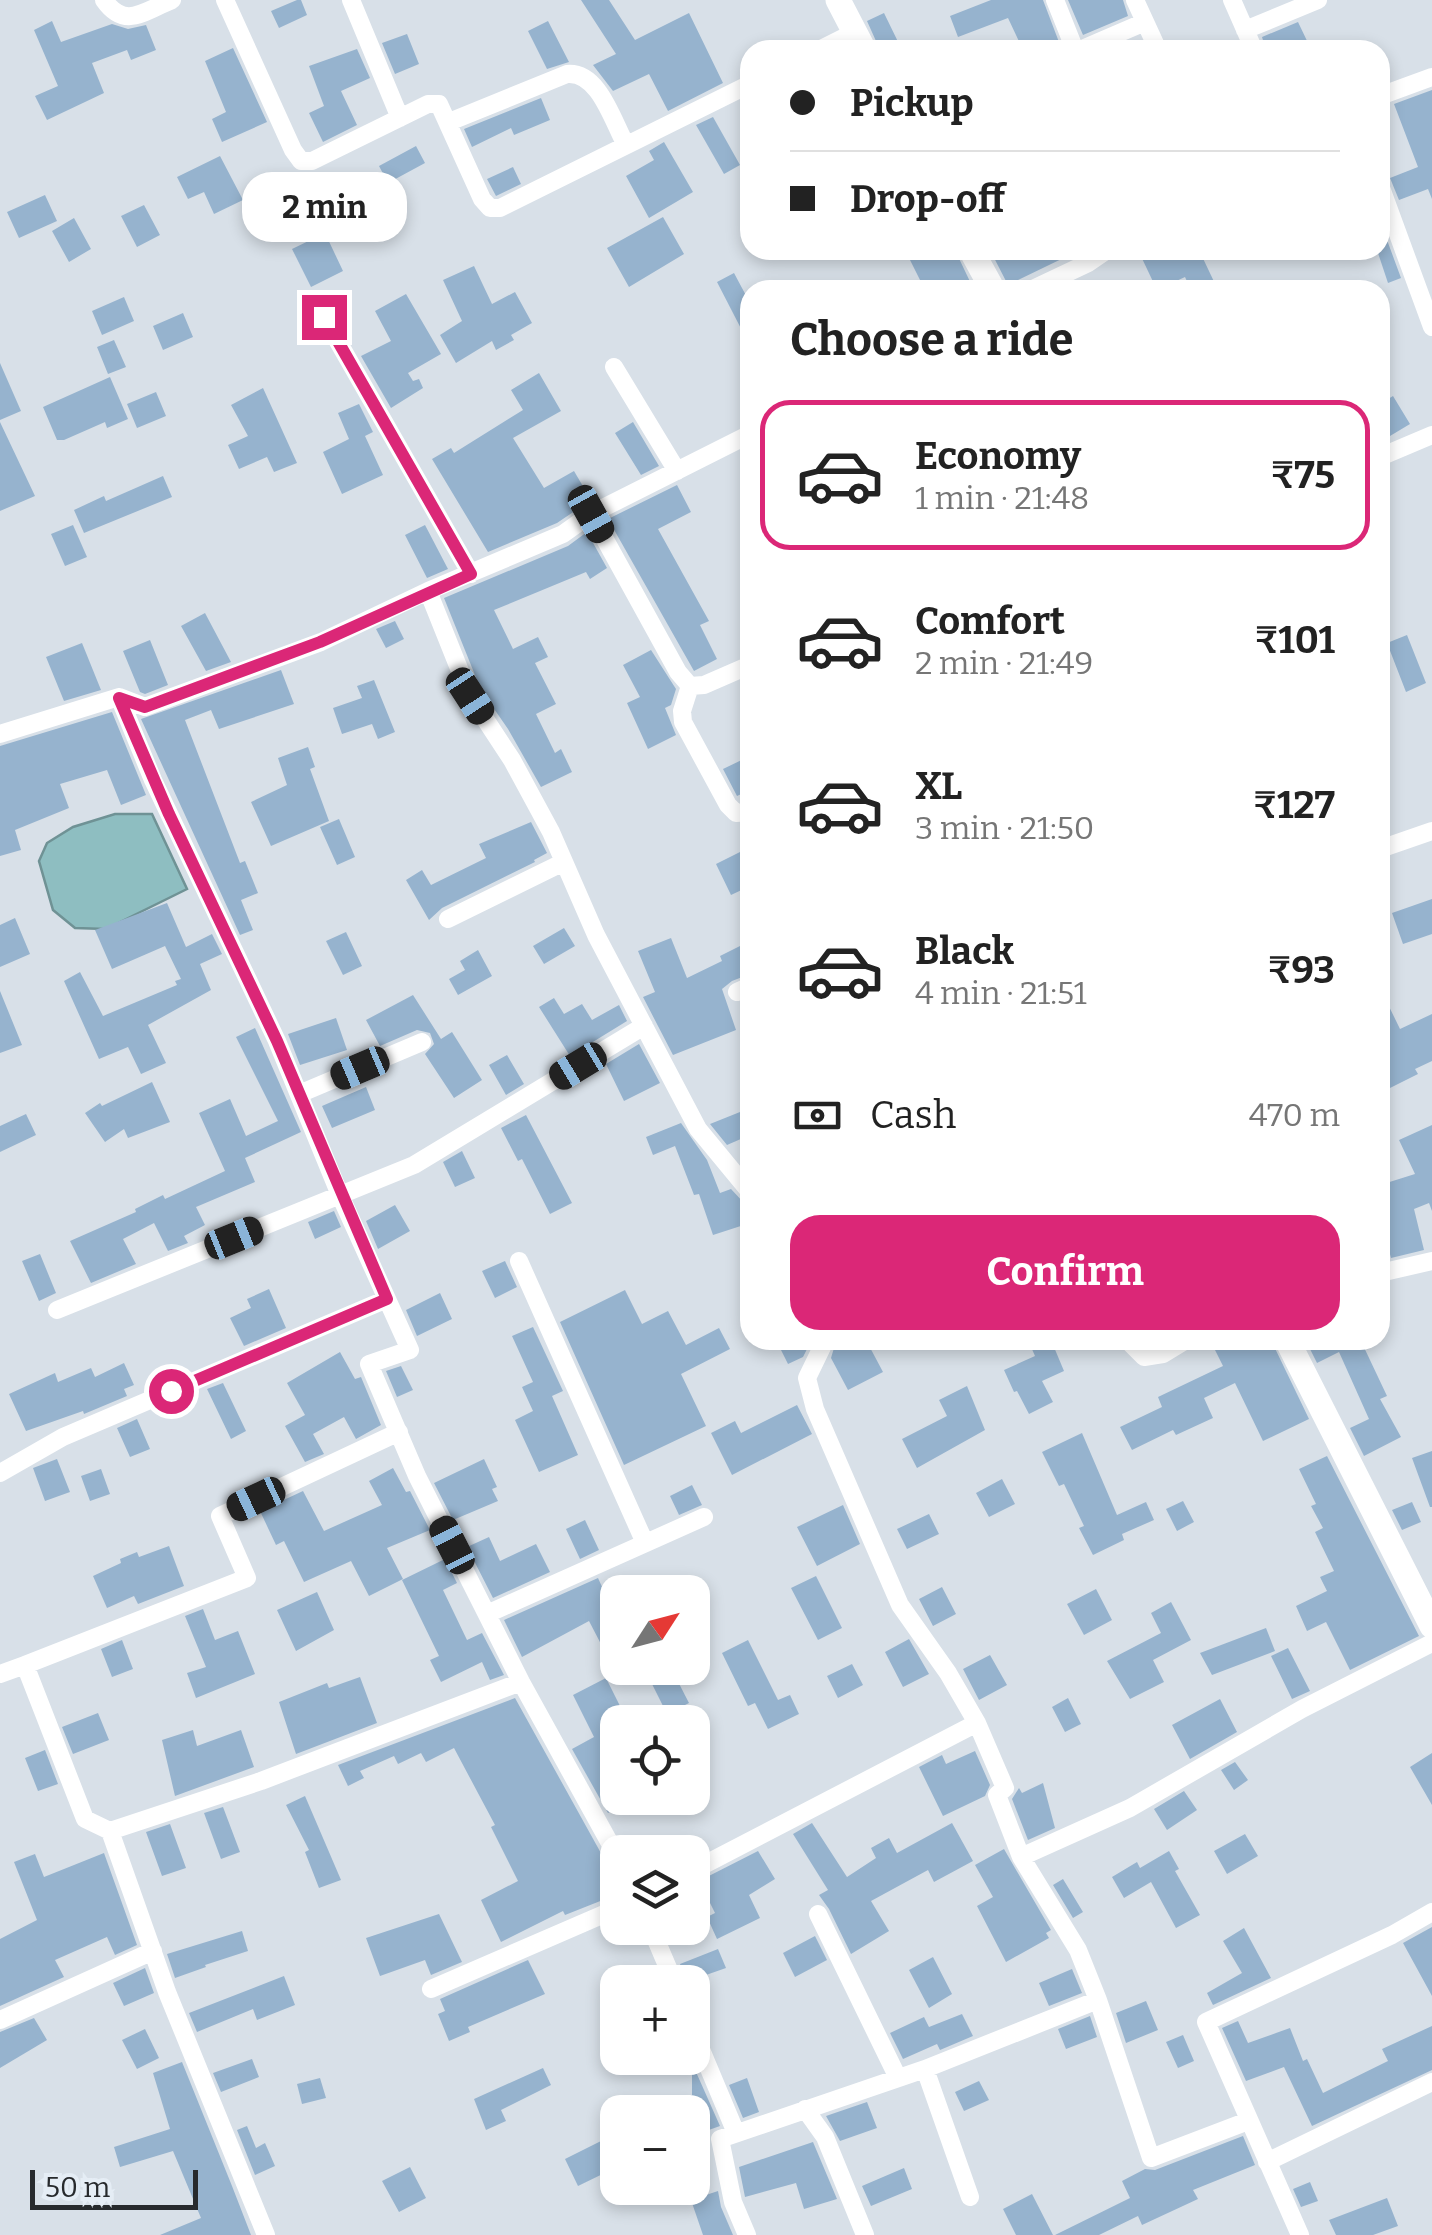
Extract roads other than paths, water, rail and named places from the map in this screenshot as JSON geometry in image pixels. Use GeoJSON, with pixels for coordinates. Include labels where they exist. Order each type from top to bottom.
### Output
{"type":"FeatureCollection","features":[{"type":"Feature","properties":{"kind":"street"},"geometry":{"type":"LineString","coordinates":[[104,0],[115,14],[127,18],[172,0]]}},
{"type":"Feature","properties":{"kind":"street"},"geometry":{"type":"LineString","coordinates":[[225,0],[293,150],[302,161],[312,160],[428,104],[438,104],[482,199],[490,208],[500,208],[740,89]]}},
{"type":"Feature","properties":{"kind":"street"},"geometry":{"type":"LineString","coordinates":[[350,0],[400,118]]}},
{"type":"Feature","properties":{"kind":"street"},"geometry":{"type":"LineString","coordinates":[[838,0],[858,40]]}},
{"type":"Feature","properties":{"kind":"street"},"geometry":{"type":"LineString","coordinates":[[1056,0],[1074,40]]}},
{"type":"Feature","properties":{"kind":"street"},"geometry":{"type":"LineString","coordinates":[[1136,0],[1153,40]]}},
{"type":"Feature","properties":{"kind":"street"},"geometry":{"type":"LineString","coordinates":[[1232,0],[1250,40]]}},
{"type":"Feature","properties":{"kind":"street"},"geometry":{"type":"LineString","coordinates":[[1245,30],[1318,0]]}},
{"type":"Feature","properties":{"kind":"street"},"geometry":{"type":"LineString","coordinates":[[1102,40],[1145,22]]}},
{"type":"Feature","properties":{"kind":"street"},"geometry":{"type":"LineString","coordinates":[[449,122],[576,73],[596,88],[626,146]]}},
{"type":"Feature","properties":{"kind":"street"},"geometry":{"type":"LineString","coordinates":[[1390,92],[1432,77]]}},
{"type":"Feature","properties":{"kind":"street"},"geometry":{"type":"LineString","coordinates":[[1390,212],[1432,327]]}},
{"type":"Feature","properties":{"kind":"street"},"geometry":{"type":"LineString","coordinates":[[1053,280],[1093,260]]}},
{"type":"Feature","properties":{"kind":"street"},"geometry":{"type":"LineString","coordinates":[[324,317],[471,574]]}},
{"type":"Feature","properties":{"kind":"street"},"geometry":{"type":"LineString","coordinates":[[614,367],[676,471]]}},
{"type":"Feature","properties":{"kind":"street"},"geometry":{"type":"LineString","coordinates":[[1390,453],[1432,435]]}},
{"type":"Feature","properties":{"kind":"street"},"geometry":{"type":"LineString","coordinates":[[0,734],[119,698],[145,707],[320,642],[563,534],[591,514],[740,439]]}},
{"type":"Feature","properties":{"kind":"street"},"geometry":{"type":"LineString","coordinates":[[591,514],[678,672],[690,686]]}},
{"type":"Feature","properties":{"kind":"street"},"geometry":{"type":"LineString","coordinates":[[428,591],[470,696],[512,760],[596,935],[698,1129],[740,1180]]}},
{"type":"Feature","properties":{"kind":"street"},"geometry":{"type":"LineString","coordinates":[[690,686],[704,685],[740,669]]}},
{"type":"Feature","properties":{"kind":"street"},"geometry":{"type":"LineString","coordinates":[[690,686],[682,711],[688,734],[728,805],[740,813]]}},
{"type":"Feature","properties":{"kind":"street"},"geometry":{"type":"LineString","coordinates":[[119,698],[153,780],[277,1041],[340,1195],[410,1350],[370,1364],[398,1432],[521,1682],[605,1835]]}},
{"type":"Feature","properties":{"kind":"street"},"geometry":{"type":"LineString","coordinates":[[1390,845],[1432,830]]}},
{"type":"Feature","properties":{"kind":"street"},"geometry":{"type":"LineString","coordinates":[[448,919],[564,862]]}},
{"type":"Feature","properties":{"kind":"street"},"geometry":{"type":"LineString","coordinates":[[57,1310],[414,1165],[644,1026]]}},
{"type":"Feature","properties":{"kind":"street"},"geometry":{"type":"LineString","coordinates":[[299,1094],[422,1042]]}},
{"type":"Feature","properties":{"kind":"street"},"geometry":{"type":"LineString","coordinates":[[518,1261],[645,1543]]}},
{"type":"Feature","properties":{"kind":"street"},"geometry":{"type":"LineString","coordinates":[[1390,1272],[1432,1261]]}},
{"type":"Feature","properties":{"kind":"street"},"geometry":{"type":"LineString","coordinates":[[0,1473],[64,1438],[387,1299]]}},
{"type":"Feature","properties":{"kind":"street"},"geometry":{"type":"LineString","coordinates":[[820,1350],[806,1378],[815,1409],[900,1604],[977,1723],[1006,1788],[997,1795],[1021,1857],[1078,1950],[1151,2158],[1248,2120]]}},
{"type":"Feature","properties":{"kind":"street"},"geometry":{"type":"LineString","coordinates":[[1138,1350],[1144,1356],[1170,1350]]}},
{"type":"Feature","properties":{"kind":"street"},"geometry":{"type":"LineString","coordinates":[[1292,1350],[1432,1626]]}},
{"type":"Feature","properties":{"kind":"street"},"geometry":{"type":"LineString","coordinates":[[0,1674],[247,1578],[220,1516],[398,1432]]}},
{"type":"Feature","properties":{"kind":"street"},"geometry":{"type":"LineString","coordinates":[[487,1614],[704,1517]]}},
{"type":"Feature","properties":{"kind":"street"},"geometry":{"type":"LineString","coordinates":[[1021,1857],[1130,1808],[1302,1709],[1432,1643]]}},
{"type":"Feature","properties":{"kind":"street"},"geometry":{"type":"LineString","coordinates":[[25,1664],[84,1819],[110,1831],[261,1781],[521,1682]]}},
{"type":"Feature","properties":{"kind":"street"},"geometry":{"type":"LineString","coordinates":[[710,1861],[977,1723]]}},
{"type":"Feature","properties":{"kind":"street"},"geometry":{"type":"LineString","coordinates":[[110,1831],[266,2235]]}},
{"type":"Feature","properties":{"kind":"street"},"geometry":{"type":"LineString","coordinates":[[1300,2235],[1206,2022],[1392,1935],[1432,1912]]}},
{"type":"Feature","properties":{"kind":"street"},"geometry":{"type":"LineString","coordinates":[[818,1914],[898,2078]]}},
{"type":"Feature","properties":{"kind":"street"},"geometry":{"type":"LineString","coordinates":[[431,1989],[600,1916]]}},
{"type":"Feature","properties":{"kind":"street"},"geometry":{"type":"LineString","coordinates":[[0,2020],[153,1950]]}},
{"type":"Feature","properties":{"kind":"street"},"geometry":{"type":"LineString","coordinates":[[748,2235],[733,2202],[720,2139],[924,2069],[1098,2000]]}},
{"type":"Feature","properties":{"kind":"street"},"geometry":{"type":"LineString","coordinates":[[924,2069],[970,2197]]}},
{"type":"Feature","properties":{"kind":"street"},"geometry":{"type":"LineString","coordinates":[[710,2071],[736,2133]]}},
{"type":"Feature","properties":{"kind":"street"},"geometry":{"type":"LineString","coordinates":[[1267,2162],[1432,2082]]}},
{"type":"Feature","properties":{"kind":"street"},"geometry":{"type":"LineString","coordinates":[[805,2110],[825,2136],[865,2235]]}},
{"type":"Feature","properties":{"kind":"water"},"geometry":{"type":"Polygon","coordinates":[[[115,814],[152,814],[187,889],[106,929],[75,928],[53,910],[39,861],[47,843],[73,827],[115,814]]]}}]}
